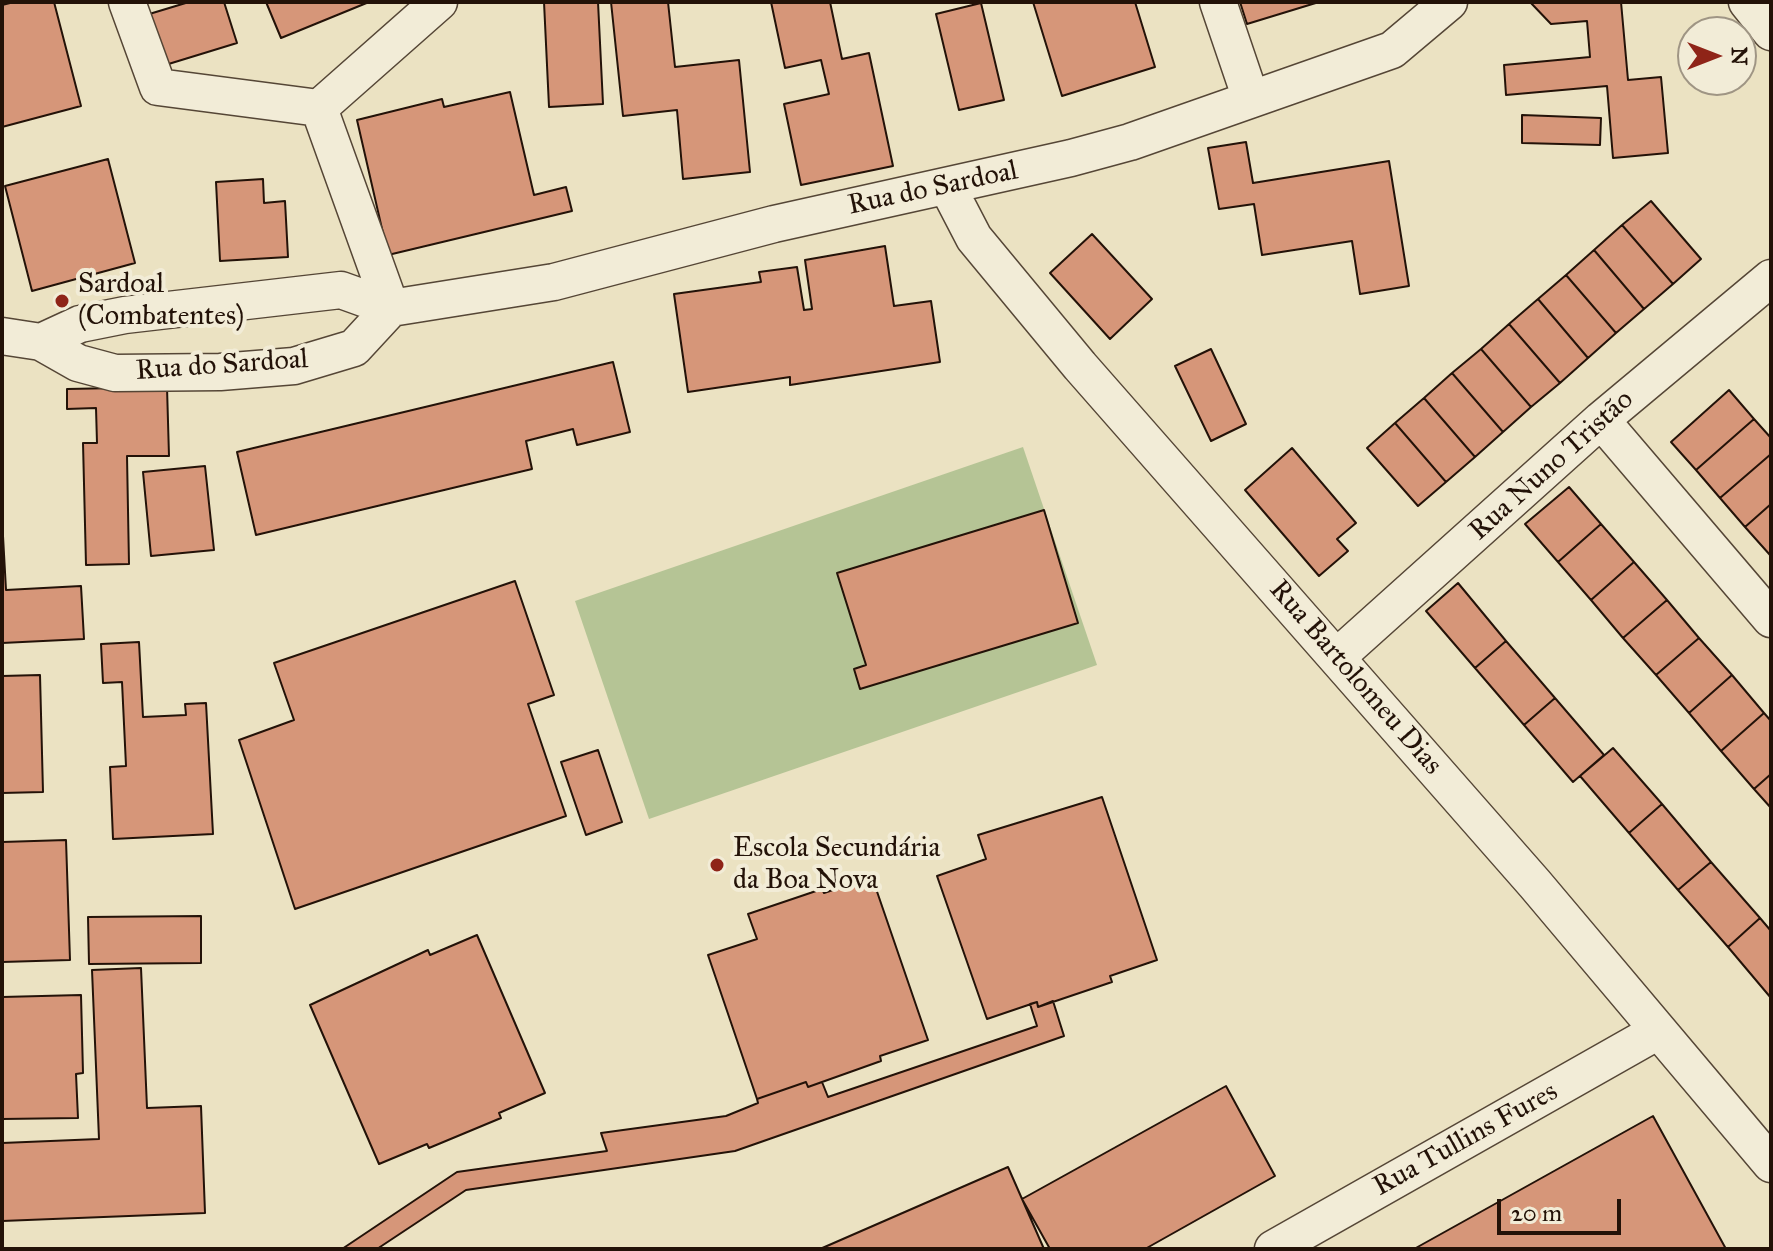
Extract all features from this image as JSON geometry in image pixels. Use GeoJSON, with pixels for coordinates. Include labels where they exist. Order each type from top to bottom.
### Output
{"type":"FeatureCollection","features":[{"type":"Feature","properties":{"kind":"street"},"geometry":{"type":"LineString","coordinates":[[127,2],[158,87],[319,108],[439,2]]}},
{"type":"Feature","properties":{"kind":"street"},"geometry":{"type":"LineString","coordinates":[[1218,2],[1251,99]]}},
{"type":"Feature","properties":{"kind":"street"},"geometry":{"type":"LineString","coordinates":[[1747,2],[1771,32]]}},
{"type":"Feature","properties":{"kind":"street","name":"Rua do Sardoal"},"geometry":{"type":"LineString","coordinates":[[41,342],[80,324],[125,315],[341,290],[391,308],[554,282],[774,224],[1115,146],[1392,50],[1435,8]]}},
{"type":"Feature","properties":{"kind":"street"},"geometry":{"type":"LineString","coordinates":[[319,108],[391,308]]}},
{"type":"Feature","properties":{"kind":"street","name":"Rua Bartolomeu Dias"},"geometry":{"type":"LineString","coordinates":[[947,186],[974,238],[1080,366],[1535,884],[1771,1164]]}},
{"type":"Feature","properties":{"kind":"street","name":"Rua Nuno Tristão"},"geometry":{"type":"LineString","coordinates":[[1337,657],[1601,420],[1771,278]]}},
{"type":"Feature","properties":{"kind":"street","name":"Rua do Sardoal"},"geometry":{"type":"LineString","coordinates":[[2,336],[41,342],[78,363],[115,373],[294,366],[354,348],[391,308]]}},
{"type":"Feature","properties":{"kind":"street"},"geometry":{"type":"LineString","coordinates":[[1601,420],[1771,619]]}},
{"type":"Feature","properties":{"kind":"street","name":"Rua Tullins Fures"},"geometry":{"type":"LineString","coordinates":[[1273,1249],[1658,1031]]}},
{"type":"Feature","properties":{"kind":"green space"},"geometry":{"type":"Polygon","coordinates":[[[1023,447],[1097,665],[649,819],[575,601],[1023,447]]]}},
{"type":"Feature","properties":{"kind":"building"},"geometry":{"type":"Polygon","coordinates":[[[54,2],[81,106],[2,127],[2,5],[54,2]]]}},
{"type":"Feature","properties":{"kind":"building"},"geometry":{"type":"Polygon","coordinates":[[[189,2],[224,2],[237,43],[162,66],[146,15],[189,2]]]}},
{"type":"Feature","properties":{"kind":"building"},"geometry":{"type":"Polygon","coordinates":[[[266,2],[369,2],[281,38],[266,2]]]}},
{"type":"Feature","properties":{"kind":"building"},"geometry":{"type":"Polygon","coordinates":[[[544,2],[598,2],[603,104],[549,107],[544,2]]]}},
{"type":"Feature","properties":{"kind":"building"},"geometry":{"type":"Polygon","coordinates":[[[611,2],[668,2],[675,67],[739,60],[750,172],[683,179],[677,110],[623,116],[611,2]]]}},
{"type":"Feature","properties":{"kind":"building"},"geometry":{"type":"Polygon","coordinates":[[[771,2],[830,2],[842,59],[869,53],[893,166],[801,185],[784,104],[829,94],[821,60],[785,68],[771,2]]]}},
{"type":"Feature","properties":{"kind":"building"},"geometry":{"type":"Polygon","coordinates":[[[1033,2],[1135,2],[1155,67],[1062,96],[1033,2]]]}},
{"type":"Feature","properties":{"kind":"building"},"geometry":{"type":"Polygon","coordinates":[[[1240,2],[1319,2],[1247,24],[1240,2]]]}},
{"type":"Feature","properties":{"kind":"building"},"geometry":{"type":"Polygon","coordinates":[[[1530,2],[1621,2],[1628,80],[1661,77],[1668,153],[1613,158],[1607,86],[1506,95],[1504,65],[1590,57],[1587,21],[1551,24],[1530,2]]]}},
{"type":"Feature","properties":{"kind":"building"},"geometry":{"type":"Polygon","coordinates":[[[981,3],[1004,100],[959,110],[936,14],[981,3]]]}},
{"type":"Feature","properties":{"kind":"building"},"geometry":{"type":"Polygon","coordinates":[[[510,92],[534,195],[566,187],[572,211],[388,255],[357,120],[442,99],[444,107],[510,92]]]}},
{"type":"Feature","properties":{"kind":"building"},"geometry":{"type":"Polygon","coordinates":[[[1522,115],[1601,118],[1600,145],[1522,143],[1522,115]]]}},
{"type":"Feature","properties":{"kind":"building"},"geometry":{"type":"Polygon","coordinates":[[[1246,142],[1253,183],[1389,161],[1409,286],[1360,294],[1352,241],[1262,255],[1254,204],[1219,209],[1208,148],[1246,142]]]}},
{"type":"Feature","properties":{"kind":"building"},"geometry":{"type":"Polygon","coordinates":[[[108,159],[135,263],[32,291],[5,186],[108,159]]]}},
{"type":"Feature","properties":{"kind":"building"},"geometry":{"type":"Polygon","coordinates":[[[263,179],[264,203],[285,201],[288,257],[220,261],[216,182],[263,179]]]}},
{"type":"Feature","properties":{"kind":"building"},"geometry":{"type":"Polygon","coordinates":[[[1651,201],[1701,259],[1673,284],[1622,225],[1651,201]]]}},
{"type":"Feature","properties":{"kind":"building"},"geometry":{"type":"Polygon","coordinates":[[[1622,225],[1673,284],[1644,309],[1594,250],[1622,225]]]}},
{"type":"Feature","properties":{"kind":"building"},"geometry":{"type":"Polygon","coordinates":[[[1092,234],[1152,299],[1110,339],[1050,273],[1092,234]]]}},
{"type":"Feature","properties":{"kind":"building"},"geometry":{"type":"Polygon","coordinates":[[[885,246],[894,306],[931,301],[940,362],[790,385],[790,377],[688,392],[674,294],[761,282],[759,272],[797,267],[804,310],[812,309],[805,260],[885,246]]]}},
{"type":"Feature","properties":{"kind":"building"},"geometry":{"type":"Polygon","coordinates":[[[1594,250],[1644,309],[1616,333],[1566,275],[1594,250]]]}},
{"type":"Feature","properties":{"kind":"building"},"geometry":{"type":"Polygon","coordinates":[[[1566,275],[1616,333],[1588,358],[1538,299],[1566,275]]]}},
{"type":"Feature","properties":{"kind":"building"},"geometry":{"type":"Polygon","coordinates":[[[1538,299],[1588,358],[1560,383],[1509,324],[1538,299]]]}},
{"type":"Feature","properties":{"kind":"building"},"geometry":{"type":"Polygon","coordinates":[[[1509,324],[1560,383],[1531,407],[1481,349],[1509,324]]]}},
{"type":"Feature","properties":{"kind":"building"},"geometry":{"type":"Polygon","coordinates":[[[1211,349],[1246,424],[1211,441],[1175,366],[1211,349]]]}},
{"type":"Feature","properties":{"kind":"building"},"geometry":{"type":"Polygon","coordinates":[[[1481,349],[1531,407],[1503,432],[1452,373],[1481,349]]]}},
{"type":"Feature","properties":{"kind":"building"},"geometry":{"type":"Polygon","coordinates":[[[613,362],[630,432],[577,445],[573,429],[526,441],[532,469],[256,535],[237,452],[613,362]]]}},
{"type":"Feature","properties":{"kind":"building"},"geometry":{"type":"Polygon","coordinates":[[[1452,373],[1503,432],[1475,457],[1424,398],[1452,373]]]}},
{"type":"Feature","properties":{"kind":"building"},"geometry":{"type":"Polygon","coordinates":[[[167,387],[169,456],[127,456],[129,564],[86,565],[83,443],[97,443],[96,408],[67,409],[67,389],[167,387]]]}},
{"type":"Feature","properties":{"kind":"building"},"geometry":{"type":"Polygon","coordinates":[[[1729,390],[1754,419],[1696,470],[1671,442],[1729,390]]]}},
{"type":"Feature","properties":{"kind":"building"},"geometry":{"type":"Polygon","coordinates":[[[1424,398],[1475,457],[1446,482],[1395,423],[1424,398]]]}},
{"type":"Feature","properties":{"kind":"building"},"geometry":{"type":"Polygon","coordinates":[[[1754,419],[1771,438],[1771,454],[1720,498],[1696,470],[1754,419]]]}},
{"type":"Feature","properties":{"kind":"building"},"geometry":{"type":"Polygon","coordinates":[[[1395,423],[1446,482],[1418,506],[1367,448],[1395,423]]]}},
{"type":"Feature","properties":{"kind":"building"},"geometry":{"type":"Polygon","coordinates":[[[1292,448],[1356,523],[1337,539],[1348,551],[1319,576],[1245,490],[1292,448]]]}},
{"type":"Feature","properties":{"kind":"building"},"geometry":{"type":"Polygon","coordinates":[[[1771,454],[1771,504],[1745,527],[1720,498],[1771,454]]]}},
{"type":"Feature","properties":{"kind":"building"},"geometry":{"type":"Polygon","coordinates":[[[205,466],[214,550],[151,556],[143,472],[205,466]]]}},
{"type":"Feature","properties":{"kind":"building"},"geometry":{"type":"Polygon","coordinates":[[[1569,487],[1601,524],[1558,562],[1525,524],[1569,487]]]}},
{"type":"Feature","properties":{"kind":"building"},"geometry":{"type":"Polygon","coordinates":[[[1771,504],[1771,554],[1770,555],[1745,527],[1771,504]]]}},
{"type":"Feature","properties":{"kind":"building"},"geometry":{"type":"Polygon","coordinates":[[[1044,510],[1078,623],[860,689],[854,669],[866,665],[837,573],[1044,510]]]}},
{"type":"Feature","properties":{"kind":"building"},"geometry":{"type":"Polygon","coordinates":[[[2,518],[6,590],[81,586],[84,639],[2,643],[2,518]]]}},
{"type":"Feature","properties":{"kind":"building"},"geometry":{"type":"Polygon","coordinates":[[[1601,524],[1634,562],[1591,600],[1558,562],[1601,524]]]}},
{"type":"Feature","properties":{"kind":"building"},"geometry":{"type":"Polygon","coordinates":[[[1634,562],[1667,600],[1623,638],[1591,600],[1634,562]]]}},
{"type":"Feature","properties":{"kind":"building"},"geometry":{"type":"Polygon","coordinates":[[[515,581],[554,695],[528,704],[566,816],[295,909],[239,740],[294,720],[274,663],[515,581]]]}},
{"type":"Feature","properties":{"kind":"building"},"geometry":{"type":"Polygon","coordinates":[[[1458,583],[1506,641],[1475,668],[1426,611],[1458,583]]]}},
{"type":"Feature","properties":{"kind":"building"},"geometry":{"type":"Polygon","coordinates":[[[1667,600],[1699,638],[1656,675],[1623,638],[1667,600]]]}},
{"type":"Feature","properties":{"kind":"building"},"geometry":{"type":"Polygon","coordinates":[[[1699,638],[1732,675],[1689,713],[1656,675],[1699,638]]]}},
{"type":"Feature","properties":{"kind":"building"},"geometry":{"type":"Polygon","coordinates":[[[1506,641],[1555,698],[1524,725],[1475,668],[1506,641]]]}},
{"type":"Feature","properties":{"kind":"building"},"geometry":{"type":"Polygon","coordinates":[[[139,642],[143,717],[186,715],[185,704],[206,703],[213,834],[113,839],[110,767],[126,766],[122,682],[103,683],[101,644],[139,642]]]}},
{"type":"Feature","properties":{"kind":"building"},"geometry":{"type":"Polygon","coordinates":[[[40,675],[43,792],[2,793],[2,676],[40,675]]]}},
{"type":"Feature","properties":{"kind":"building"},"geometry":{"type":"Polygon","coordinates":[[[1732,675],[1764,713],[1721,751],[1689,713],[1732,675]]]}},
{"type":"Feature","properties":{"kind":"building"},"geometry":{"type":"Polygon","coordinates":[[[1555,698],[1604,755],[1573,782],[1524,725],[1555,698]]]}},
{"type":"Feature","properties":{"kind":"building"},"geometry":{"type":"Polygon","coordinates":[[[1764,713],[1771,721],[1771,774],[1754,789],[1721,751],[1764,713]]]}},
{"type":"Feature","properties":{"kind":"building"},"geometry":{"type":"Polygon","coordinates":[[[1613,748],[1662,804],[1629,833],[1580,776],[1613,748]]]}},
{"type":"Feature","properties":{"kind":"building"},"geometry":{"type":"Polygon","coordinates":[[[598,750],[622,822],[586,835],[561,762],[598,750]]]}},
{"type":"Feature","properties":{"kind":"building"},"geometry":{"type":"Polygon","coordinates":[[[1771,774],[1771,808],[1754,789],[1771,774]]]}},
{"type":"Feature","properties":{"kind":"building"},"geometry":{"type":"Polygon","coordinates":[[[1102,797],[1157,960],[1110,976],[1112,982],[1038,1007],[1037,1002],[987,1019],[937,876],[986,859],[978,835],[1102,797]]]}},
{"type":"Feature","properties":{"kind":"building"},"geometry":{"type":"Polygon","coordinates":[[[1662,804],[1711,862],[1678,890],[1629,833],[1662,804]]]}},
{"type":"Feature","properties":{"kind":"building"},"geometry":{"type":"Polygon","coordinates":[[[66,840],[70,960],[2,962],[2,842],[66,840]]]}},
{"type":"Feature","properties":{"kind":"building"},"geometry":{"type":"Polygon","coordinates":[[[1711,862],[1760,918],[1728,947],[1678,890],[1711,862]]]}},
{"type":"Feature","properties":{"kind":"building"},"geometry":{"type":"Polygon","coordinates":[[[872,877],[928,1040],[880,1056],[881,1061],[808,1087],[806,1082],[757,1099],[708,955],[757,939],[748,914],[822,889],[824,893],[872,877]]]}},
{"type":"Feature","properties":{"kind":"building"},"geometry":{"type":"Polygon","coordinates":[[[201,916],[201,963],[89,964],[88,917],[201,916]]]}},
{"type":"Feature","properties":{"kind":"building"},"geometry":{"type":"Polygon","coordinates":[[[1760,918],[1771,931],[1771,998],[1728,947],[1760,918]]]}},
{"type":"Feature","properties":{"kind":"building"},"geometry":{"type":"Polygon","coordinates":[[[477,935],[545,1093],[499,1113],[501,1118],[429,1148],[427,1144],[379,1164],[310,1005],[428,950],[430,955],[477,935]]]}},
{"type":"Feature","properties":{"kind":"building"},"geometry":{"type":"Polygon","coordinates":[[[141,968],[147,1108],[201,1106],[205,1213],[2,1221],[2,1143],[99,1139],[92,970],[141,968]]]}},
{"type":"Feature","properties":{"kind":"building"},"geometry":{"type":"Polygon","coordinates":[[[81,995],[83,1073],[76,1074],[78,1118],[2,1119],[2,997],[81,995]]]}},
{"type":"Feature","properties":{"kind":"building"},"geometry":{"type":"Polygon","coordinates":[[[1053,1001],[1064,1036],[735,1151],[466,1190],[377,1249],[342,1249],[457,1172],[607,1151],[601,1133],[726,1116],[758,1103],[757,1099],[806,1082],[808,1087],[822,1082],[828,1097],[1037,1026],[1030,1004],[1037,1002],[1038,1007],[1053,1001]]]}},
{"type":"Feature","properties":{"kind":"building"},"geometry":{"type":"Polygon","coordinates":[[[1226,1086],[1275,1176],[1145,1249],[1050,1249],[1022,1199],[1226,1086]]]}},
{"type":"Feature","properties":{"kind":"building"},"geometry":{"type":"Polygon","coordinates":[[[1653,1116],[1726,1249],[1414,1249],[1653,1116]]]}},
{"type":"Feature","properties":{"kind":"building"},"geometry":{"type":"Polygon","coordinates":[[[1008,1167],[1044,1249],[820,1249],[1008,1167]]]}},
{"type":"Feature","properties":{"kind":"place","name":"Sardoal (Combatentes)"},"geometry":{"type":"Point","coordinates":[62,301]}},
{"type":"Feature","properties":{"kind":"place","name":"Escola Secundária da Boa Nova"},"geometry":{"type":"Point","coordinates":[717,865]}}]}
